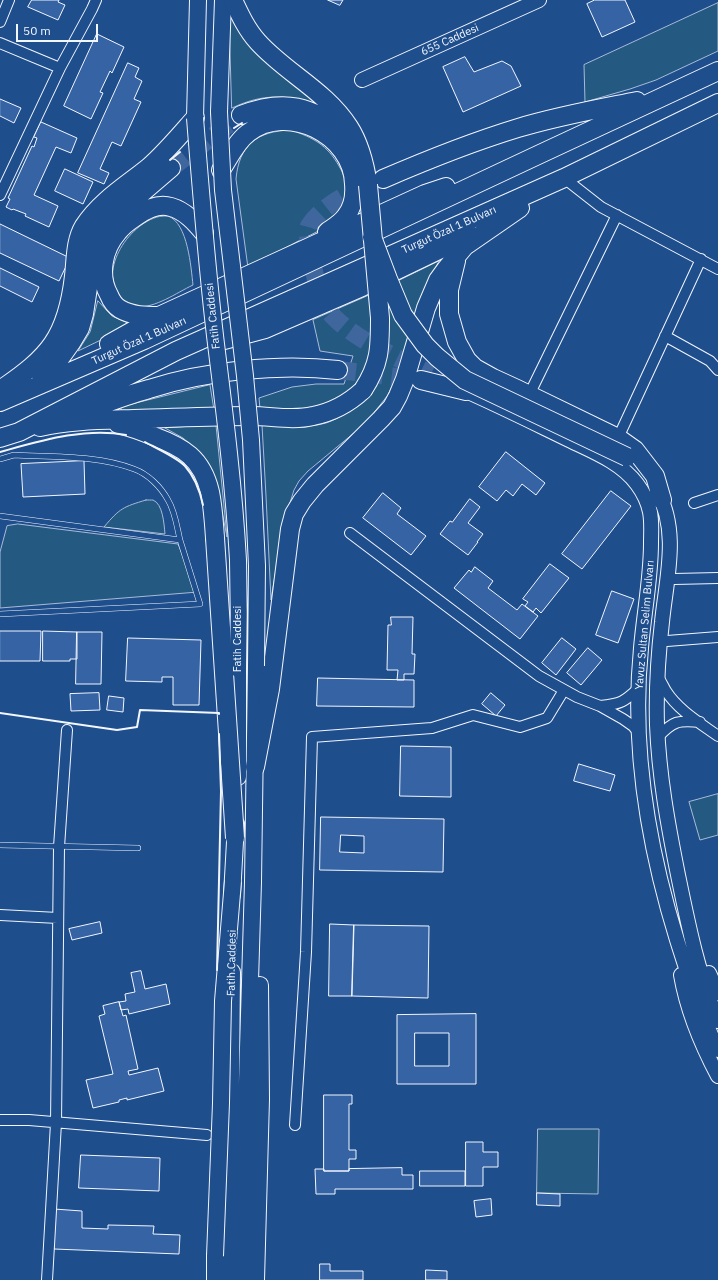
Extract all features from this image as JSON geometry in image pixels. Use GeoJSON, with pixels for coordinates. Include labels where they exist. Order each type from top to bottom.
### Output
{"type":"FeatureCollection","features":[{"type":"Feature","properties":{"kind":"highway"},"geometry":{"type":"LineString","coordinates":[[49,424],[101,420],[208,416],[312,417],[344,405],[363,390],[370,380],[378,360],[380,349],[380,318],[372,237],[375,182],[365,168],[350,127],[326,99],[276,60],[257,41],[248,30],[233,0]]}},
{"type":"Feature","properties":{"kind":"highway","name":"Turgut Özal 1 Bulvarı"},"geometry":{"type":"LineString","coordinates":[[0,402],[144,340],[538,154],[718,71]]}},
{"type":"Feature","properties":{"kind":"highway"},"geometry":{"type":"LineString","coordinates":[[375,182],[428,159],[518,128],[580,112],[664,97]]}},
{"type":"Feature","properties":{"kind":"highway","name":"Turgut Özal 1 Bulvarı"},"geometry":{"type":"LineString","coordinates":[[19,432],[176,351],[564,178],[718,103]]}},
{"type":"Feature","properties":{"kind":"highway"},"geometry":{"type":"LineString","coordinates":[[241,116],[257,109],[274,106],[300,108],[324,118],[356,141]]}},
{"type":"Feature","properties":{"kind":"highway"},"geometry":{"type":"LineString","coordinates":[[0,390],[19,377],[48,352],[60,330],[69,309],[77,243],[88,221],[105,202],[165,153],[195,118]]}},
{"type":"Feature","properties":{"kind":"highway"},"geometry":{"type":"LineString","coordinates":[[221,170],[240,141],[258,126],[268,122],[292,122],[313,128],[326,135],[344,152],[353,171],[355,191],[349,212],[339,224],[292,255]]}},
{"type":"Feature","properties":{"kind":"highway","name":"Turgut Özal 1 Bulvarı"},"geometry":{"type":"LineString","coordinates":[[53,379],[102,348],[159,316],[425,194],[538,154]]}},
{"type":"Feature","properties":{"kind":"highway"},"geometry":{"type":"LineString","coordinates":[[0,390],[33,375],[61,357],[71,344],[80,328],[84,314],[97,237],[115,216],[171,168]]}},
{"type":"Feature","properties":{"kind":"highway"},"geometry":{"type":"LineString","coordinates":[[256,767],[270,689],[290,529],[294,514],[315,484],[392,407],[405,379],[426,308],[438,280],[458,254],[465,246],[564,178]]}},
{"type":"Feature","properties":{"kind":"highway"},"geometry":{"type":"LineString","coordinates":[[159,316],[142,316],[129,313],[119,308],[112,301],[107,291],[102,270],[105,256],[110,244],[117,232],[127,223],[148,209],[155,207],[171,207],[178,210],[191,218],[204,232]]}},
{"type":"Feature","properties":{"kind":"highway","name":"Turgut Özal 1 Bulvarı"},"geometry":{"type":"LineString","coordinates":[[176,351],[265,329],[362,287],[502,220]]}},
{"type":"Feature","properties":{"kind":"highway"},"geometry":{"type":"LineString","coordinates":[[372,237],[403,315],[437,357],[465,380],[627,457]]}},
{"type":"Feature","properties":{"kind":"highway"},"geometry":{"type":"LineString","coordinates":[[458,254],[449,290],[449,314],[455,337],[462,352],[475,368],[618,438],[635,450],[655,476],[662,500]]}},
{"type":"Feature","properties":{"kind":"highway"},"geometry":{"type":"LineString","coordinates":[[0,439],[49,424],[148,389],[201,377],[249,370],[286,368],[338,370]]}},
{"type":"Feature","properties":{"kind":"highway"},"geometry":{"type":"LineString","coordinates":[[426,377],[466,391]]}},
{"type":"Feature","properties":{"kind":"highway"},"geometry":{"type":"LineString","coordinates":[[101,420],[125,426],[169,442],[184,450],[200,467],[210,491],[215,538],[235,838]]}},
{"type":"Feature","properties":{"kind":"main road","name":"Fatih Caddesi"},"geometry":{"type":"LineString","coordinates":[[198,0],[195,118],[204,232],[228,441],[238,561],[239,761],[233,881],[229,1280]]}},
{"type":"Feature","properties":{"kind":"main road","name":"Fatih Caddesi"},"geometry":{"type":"LineString","coordinates":[[223,0],[219,112],[221,170],[251,440],[255,495],[257,566],[256,767],[241,1280]]}},
{"type":"Feature","properties":{"kind":"main road","name":"655 Caddesi"},"geometry":{"type":"LineString","coordinates":[[362,80],[539,0]]}},
{"type":"Feature","properties":{"kind":"main road","name":"Yavuz Sultan Selim Bulvarı"},"geometry":{"type":"LineString","coordinates":[[466,391],[529,420],[611,462],[627,473],[646,499],[650,512],[651,564],[643,627],[639,688],[641,770],[648,821],[669,913],[690,957]]}},
{"type":"Feature","properties":{"kind":"main road","name":"Yavuz Sultan Selim Bulvarı"},"geometry":{"type":"LineString","coordinates":[[627,457],[638,466],[656,489],[662,500],[669,535],[668,573],[660,640],[657,706],[658,737],[660,774],[683,901],[690,957]]}},
{"type":"Feature","properties":{"kind":"main road"},"geometry":{"type":"LineString","coordinates":[[215,1280],[221,1103],[222,1001],[233,881]]}},
{"type":"Feature","properties":{"kind":"main road"},"geometry":{"type":"LineString","coordinates":[[253,882],[261,996],[261,1099],[256,1280]]}},
{"type":"Feature","properties":{"kind":"main road"},"geometry":{"type":"LineString","coordinates":[[690,957],[706,965],[718,993]]}},
{"type":"Feature","properties":{"kind":"main road"},"geometry":{"type":"LineString","coordinates":[[690,957],[702,979],[718,1021]]}},
{"type":"Feature","properties":{"kind":"main road"},"geometry":{"type":"LineString","coordinates":[[690,957],[705,1020],[718,1050]]}},
{"type":"Feature","properties":{"kind":"main road"},"geometry":{"type":"LineString","coordinates":[[690,957],[681,974],[684,991],[698,1031],[718,1076]]}},
{"type":"Feature","properties":{"kind":"street"},"geometry":{"type":"LineString","coordinates":[[0,22],[9,0]]}},
{"type":"Feature","properties":{"kind":"street"},"geometry":{"type":"LineString","coordinates":[[0,195],[60,68],[96,0]]}},
{"type":"Feature","properties":{"kind":"street"},"geometry":{"type":"LineString","coordinates":[[0,43],[60,68]]}},
{"type":"Feature","properties":{"kind":"street"},"geometry":{"type":"LineString","coordinates":[[564,178],[601,207],[701,258],[718,269]]}},
{"type":"Feature","properties":{"kind":"street"},"geometry":{"type":"LineString","coordinates":[[529,395],[617,215]]}},
{"type":"Feature","properties":{"kind":"street"},"geometry":{"type":"LineString","coordinates":[[618,438],[701,258]]}},
{"type":"Feature","properties":{"kind":"street"},"geometry":{"type":"LineString","coordinates":[[665,336],[710,361],[718,370]]}},
{"type":"Feature","properties":{"kind":"street"},"geometry":{"type":"LineString","coordinates":[[694,503],[718,495]]}},
{"type":"Feature","properties":{"kind":"street"},"geometry":{"type":"LineString","coordinates":[[350,533],[539,676],[623,719],[633,726],[639,733]]}},
{"type":"Feature","properties":{"kind":"street"},"geometry":{"type":"LineString","coordinates":[[674,579],[718,578]]}},
{"type":"Feature","properties":{"kind":"street"},"geometry":{"type":"LineString","coordinates":[[667,641],[718,637]]}},
{"type":"Feature","properties":{"kind":"street"},"geometry":{"type":"LineString","coordinates":[[658,677],[666,692],[686,712],[718,736]]}},
{"type":"Feature","properties":{"kind":"street"},"geometry":{"type":"LineString","coordinates":[[600,706],[615,704],[626,700],[639,688]]}},
{"type":"Feature","properties":{"kind":"street"},"geometry":{"type":"LineString","coordinates":[[295,1126],[306,952],[312,737],[432,728],[473,715],[520,727],[547,718],[564,690]]}},
{"type":"Feature","properties":{"kind":"street"},"geometry":{"type":"LineString","coordinates":[[658,737],[668,726],[676,723],[684,721],[700,722]]}},
{"type":"Feature","properties":{"kind":"street"},"geometry":{"type":"LineString","coordinates":[[47,1280],[56,1122],[59,847],[67,730]]}},
{"type":"Feature","properties":{"kind":"street"},"geometry":{"type":"LineString","coordinates":[[0,915],[58,918]]}},
{"type":"Feature","properties":{"kind":"street"},"geometry":{"type":"LineString","coordinates":[[0,1120],[56,1122],[207,1135]]}},
{"type":"Feature","properties":{"kind":"lane"},"geometry":{"type":"LineString","coordinates":[[0,459],[14,455],[100,460],[135,469],[151,480],[162,491],[171,506],[200,604],[0,614]]}},
{"type":"Feature","properties":{"kind":"lane"},"geometry":{"type":"LineString","coordinates":[[0,517],[180,540]]}},
{"type":"Feature","properties":{"kind":"lane"},"geometry":{"type":"LineString","coordinates":[[0,845],[138,848]]}},
{"type":"Feature","properties":{"kind":"shaded area"},"geometry":{"type":"Polygon","coordinates":[[[718,3],[718,51],[656,80],[585,102],[584,65],[718,3]]]}},
{"type":"Feature","properties":{"kind":"shaded area"},"geometry":{"type":"Polygon","coordinates":[[[229,10],[289,80],[318,104],[285,97],[275,97],[254,100],[232,108],[229,10]]]}},
{"type":"Feature","properties":{"kind":"shaded area"},"geometry":{"type":"Polygon","coordinates":[[[291,130],[313,139],[325,147],[330,153],[343,174],[346,189],[343,204],[340,211],[325,227],[248,268],[236,179],[241,157],[252,142],[259,137],[268,133],[291,130]]]}},
{"type":"Feature","properties":{"kind":"shaded area"},"geometry":{"type":"Polygon","coordinates":[[[162,216],[168,216],[175,220],[180,227],[187,247],[193,285],[158,303],[143,307],[136,307],[128,304],[121,298],[114,287],[112,274],[115,261],[120,248],[139,227],[150,220],[162,216]]]}},
{"type":"Feature","properties":{"kind":"shaded area"},"geometry":{"type":"Polygon","coordinates":[[[439,261],[426,287],[404,359],[388,395],[360,428],[308,471],[299,481],[294,490],[283,525],[271,600],[262,425],[310,426],[326,423],[347,412],[365,398],[386,287],[439,261]]]}},
{"type":"Feature","properties":{"kind":"shaded area"},"geometry":{"type":"Polygon","coordinates":[[[370,295],[373,343],[368,366],[353,389],[345,396],[320,407],[302,410],[260,409],[259,398],[292,387],[316,384],[344,384],[353,356],[320,351],[313,320],[370,295]]]}},
{"type":"Feature","properties":{"kind":"shaded area"},"geometry":{"type":"Polygon","coordinates":[[[98,301],[112,316],[128,323],[105,338],[78,351],[90,332],[98,301]]]}},
{"type":"Feature","properties":{"kind":"shaded area"},"geometry":{"type":"Polygon","coordinates":[[[210,385],[214,410],[121,411],[121,407],[210,385]]]}},
{"type":"Feature","properties":{"kind":"shaded area"},"geometry":{"type":"Polygon","coordinates":[[[216,425],[227,537],[217,486],[212,470],[200,453],[183,438],[165,428],[216,425]]]}},
{"type":"Feature","properties":{"kind":"shaded area"},"geometry":{"type":"Polygon","coordinates":[[[146,500],[153,500],[159,506],[165,534],[104,527],[122,509],[146,500]]]}},
{"type":"Feature","properties":{"kind":"shaded area"},"geometry":{"type":"Polygon","coordinates":[[[18,524],[178,544],[198,592],[0,608],[0,552],[7,526],[18,524]]]}},
{"type":"Feature","properties":{"kind":"shaded area"},"geometry":{"type":"Polygon","coordinates":[[[718,794],[718,835],[700,840],[689,802],[718,794]]]}},
{"type":"Feature","properties":{"kind":"shaded area"},"geometry":{"type":"Polygon","coordinates":[[[538,1129],[599,1129],[598,1194],[537,1193],[538,1129]]]}},
{"type":"Feature","properties":{"kind":"building"},"geometry":{"type":"Polygon","coordinates":[[[32,0],[59,0],[58,2],[65,5],[58,20],[28,7],[32,0]]]}},
{"type":"Feature","properties":{"kind":"building"},"geometry":{"type":"Polygon","coordinates":[[[328,0],[343,0],[340,5],[328,0]]]}},
{"type":"Feature","properties":{"kind":"building"},"geometry":{"type":"Polygon","coordinates":[[[595,0],[625,0],[635,22],[602,37],[587,4],[595,0]]]}},
{"type":"Feature","properties":{"kind":"building"},"geometry":{"type":"Polygon","coordinates":[[[97,34],[124,47],[112,73],[110,71],[100,92],[103,93],[91,119],[64,106],[97,34]]]}},
{"type":"Feature","properties":{"kind":"building"},"geometry":{"type":"Polygon","coordinates":[[[465,57],[474,72],[502,61],[511,66],[521,86],[463,112],[443,67],[465,57]]]}},
{"type":"Feature","properties":{"kind":"building"},"geometry":{"type":"Polygon","coordinates":[[[128,63],[139,68],[135,77],[142,81],[134,99],[141,102],[121,146],[112,142],[100,169],[109,173],[104,184],[78,173],[128,63]]]}},
{"type":"Feature","properties":{"kind":"building"},"geometry":{"type":"Polygon","coordinates":[[[0,99],[21,108],[14,123],[0,116],[0,99]]]}},
{"type":"Feature","properties":{"kind":"building"},"geometry":{"type":"Polygon","coordinates":[[[41,122],[77,138],[71,153],[56,147],[34,195],[58,206],[49,227],[25,216],[26,214],[6,207],[10,199],[8,198],[32,146],[34,147],[37,138],[34,137],[41,122]]]}},
{"type":"Feature","properties":{"kind":"building"},"geometry":{"type":"Polygon","coordinates":[[[65,169],[93,182],[83,204],[55,191],[65,169]]]}},
{"type":"Feature","properties":{"kind":"building"},"geometry":{"type":"Polygon","coordinates":[[[0,224],[70,258],[59,281],[0,253],[0,224]]]}},
{"type":"Feature","properties":{"kind":"building"},"geometry":{"type":"Polygon","coordinates":[[[0,268],[39,287],[32,302],[0,286],[0,268]]]}},
{"type":"Feature","properties":{"kind":"building"},"geometry":{"type":"Polygon","coordinates":[[[506,452],[545,483],[536,495],[522,484],[513,496],[506,490],[497,501],[479,487],[506,452]]]}},
{"type":"Feature","properties":{"kind":"building"},"geometry":{"type":"Polygon","coordinates":[[[84,461],[85,494],[23,497],[21,464],[84,461]]]}},
{"type":"Feature","properties":{"kind":"building"},"geometry":{"type":"Polygon","coordinates":[[[611,491],[631,506],[582,569],[562,554],[611,491]]]}},
{"type":"Feature","properties":{"kind":"building"},"geometry":{"type":"Polygon","coordinates":[[[383,493],[401,508],[397,514],[426,536],[411,555],[363,518],[383,493]]]}},
{"type":"Feature","properties":{"kind":"building"},"geometry":{"type":"Polygon","coordinates":[[[470,499],[480,507],[468,523],[483,534],[468,555],[440,534],[450,521],[452,522],[470,499]]]}},
{"type":"Feature","properties":{"kind":"building"},"geometry":{"type":"Polygon","coordinates":[[[550,564],[569,578],[541,613],[536,608],[533,612],[525,606],[528,602],[523,599],[550,564]]]}},
{"type":"Feature","properties":{"kind":"building"},"geometry":{"type":"Polygon","coordinates":[[[475,567],[493,581],[488,588],[517,610],[522,604],[538,616],[520,639],[454,588],[469,570],[471,572],[475,567]]]}},
{"type":"Feature","properties":{"kind":"building"},"geometry":{"type":"Polygon","coordinates":[[[612,591],[634,599],[618,643],[596,635],[612,591]]]}},
{"type":"Feature","properties":{"kind":"building"},"geometry":{"type":"Polygon","coordinates":[[[391,617],[413,617],[412,654],[415,654],[414,674],[404,674],[404,680],[397,680],[398,670],[387,670],[388,625],[391,625],[391,617]]]}},
{"type":"Feature","properties":{"kind":"building"},"geometry":{"type":"Polygon","coordinates":[[[0,631],[41,631],[40,661],[0,661],[0,631]]]}},
{"type":"Feature","properties":{"kind":"building"},"geometry":{"type":"Polygon","coordinates":[[[43,631],[77,632],[77,659],[70,659],[70,661],[43,661],[43,631]]]}},
{"type":"Feature","properties":{"kind":"building"},"geometry":{"type":"Polygon","coordinates":[[[77,632],[102,632],[101,684],[76,684],[77,632]]]}},
{"type":"Feature","properties":{"kind":"building"},"geometry":{"type":"Polygon","coordinates":[[[128,638],[201,640],[199,705],[173,705],[173,677],[162,677],[162,682],[126,681],[128,638]]]}},
{"type":"Feature","properties":{"kind":"building"},"geometry":{"type":"Polygon","coordinates":[[[562,638],[576,649],[556,675],[542,663],[562,638]]]}},
{"type":"Feature","properties":{"kind":"building"},"geometry":{"type":"Polygon","coordinates":[[[588,648],[602,660],[581,685],[567,673],[588,648]]]}},
{"type":"Feature","properties":{"kind":"building"},"geometry":{"type":"Polygon","coordinates":[[[318,678],[414,680],[414,707],[317,706],[318,678]]]}},
{"type":"Feature","properties":{"kind":"building"},"geometry":{"type":"Polygon","coordinates":[[[99,693],[100,710],[71,711],[70,694],[99,693]]]}},
{"type":"Feature","properties":{"kind":"building"},"geometry":{"type":"Polygon","coordinates":[[[491,693],[505,705],[496,716],[482,704],[491,693]]]}},
{"type":"Feature","properties":{"kind":"building"},"geometry":{"type":"Polygon","coordinates":[[[109,696],[124,698],[123,712],[107,710],[109,696]]]}},
{"type":"Feature","properties":{"kind":"building"},"geometry":{"type":"Polygon","coordinates":[[[401,746],[451,747],[451,797],[400,796],[401,746]]]}},
{"type":"Feature","properties":{"kind":"building"},"geometry":{"type":"Polygon","coordinates":[[[579,764],[615,775],[610,791],[574,781],[579,764]]]}},
{"type":"Feature","properties":{"kind":"building"},"geometry":{"type":"Polygon","coordinates":[[[321,817],[444,819],[443,872],[320,870],[321,817]],[[341,835],[340,852],[364,853],[364,836],[341,835]]]}},
{"type":"Feature","properties":{"kind":"building"},"geometry":{"type":"Polygon","coordinates":[[[100,922],[102,933],[72,940],[69,929],[100,922]]]}},
{"type":"Feature","properties":{"kind":"building"},"geometry":{"type":"Polygon","coordinates":[[[330,924],[354,925],[352,996],[329,996],[330,924]]]}},
{"type":"Feature","properties":{"kind":"building"},"geometry":{"type":"Polygon","coordinates":[[[354,925],[429,926],[428,998],[352,996],[354,925]]]}},
{"type":"Feature","properties":{"kind":"building"},"geometry":{"type":"Polygon","coordinates":[[[141,971],[145,989],[166,984],[170,1004],[129,1014],[128,1009],[121,1010],[119,1002],[126,1001],[125,994],[135,992],[131,973],[141,971]]]}},
{"type":"Feature","properties":{"kind":"building"},"geometry":{"type":"Polygon","coordinates":[[[119,1002],[123,1016],[126,1015],[138,1069],[128,1071],[129,1075],[158,1068],[164,1091],[127,1100],[127,1098],[119,1100],[119,1102],[93,1108],[86,1080],[113,1074],[99,1016],[105,1014],[103,1006],[119,1002]]]}},
{"type":"Feature","properties":{"kind":"building"},"geometry":{"type":"Polygon","coordinates":[[[476,1014],[476,1084],[397,1084],[397,1015],[476,1014]],[[415,1033],[415,1066],[449,1066],[449,1033],[415,1033]]]}},
{"type":"Feature","properties":{"kind":"building"},"geometry":{"type":"Polygon","coordinates":[[[324,1095],[352,1095],[352,1104],[349,1104],[349,1150],[356,1150],[356,1159],[349,1159],[349,1171],[324,1171],[324,1095]]]}},
{"type":"Feature","properties":{"kind":"building"},"geometry":{"type":"Polygon","coordinates":[[[466,1142],[483,1142],[483,1152],[498,1152],[498,1167],[483,1167],[483,1186],[466,1186],[466,1142]]]}},
{"type":"Feature","properties":{"kind":"building"},"geometry":{"type":"Polygon","coordinates":[[[81,1155],[160,1158],[159,1191],[79,1188],[81,1155]]]}},
{"type":"Feature","properties":{"kind":"building"},"geometry":{"type":"Polygon","coordinates":[[[402,1168],[402,1175],[413,1175],[413,1189],[335,1189],[335,1194],[316,1194],[315,1169],[324,1169],[324,1171],[349,1171],[349,1169],[402,1168]]]}},
{"type":"Feature","properties":{"kind":"building"},"geometry":{"type":"Polygon","coordinates":[[[420,1171],[465,1171],[465,1186],[420,1186],[420,1171]]]}},
{"type":"Feature","properties":{"kind":"building"},"geometry":{"type":"Polygon","coordinates":[[[537,1193],[560,1194],[560,1206],[537,1205],[537,1193]]]}},
{"type":"Feature","properties":{"kind":"building"},"geometry":{"type":"Polygon","coordinates":[[[491,1199],[492,1215],[476,1217],[474,1201],[491,1199]]]}},
{"type":"Feature","properties":{"kind":"building"},"geometry":{"type":"Polygon","coordinates":[[[54,1209],[82,1211],[82,1228],[108,1229],[108,1225],[154,1226],[153,1234],[180,1235],[179,1254],[54,1249],[54,1239],[51,1239],[54,1209]]]}},
{"type":"Feature","properties":{"kind":"building"},"geometry":{"type":"Polygon","coordinates":[[[320,1264],[330,1264],[330,1271],[363,1271],[363,1280],[320,1280],[320,1264]]]}},
{"type":"Feature","properties":{"kind":"building"},"geometry":{"type":"Polygon","coordinates":[[[426,1270],[447,1271],[447,1280],[426,1280],[426,1270]]]}},
{"type":"Feature","properties":{"kind":"tunnel"},"geometry":{"type":"LineString","coordinates":[[171,168],[241,115]]}},
{"type":"Feature","properties":{"kind":"tunnel"},"geometry":{"type":"LineString","coordinates":[[366,186],[334,202],[320,213],[309,226],[308,232],[310,254],[323,302],[333,316],[355,334],[376,347],[431,374]]}},
{"type":"Feature","properties":{"kind":"tunnel"},"geometry":{"type":"LineString","coordinates":[[338,370],[421,380]]}},
{"type":"Feature","properties":{"kind":"wall"},"geometry":{"type":"LineString","coordinates":[[234,128],[242,123]]}},
{"type":"Feature","properties":{"kind":"wall"},"geometry":{"type":"LineString","coordinates":[[170,160],[180,152]]}},
{"type":"Feature","properties":{"kind":"wall"},"geometry":{"type":"LineString","coordinates":[[0,452],[63,436],[95,433],[126,435]]}},
{"type":"Feature","properties":{"kind":"wall"},"geometry":{"type":"LineString","coordinates":[[145,442],[172,456],[185,466],[196,484],[203,505]]}},
{"type":"Feature","properties":{"kind":"wall"},"geometry":{"type":"LineString","coordinates":[[0,713],[117,730],[137,727],[140,710],[219,714]]}},
{"type":"Feature","properties":{"kind":"wall"},"geometry":{"type":"LineString","coordinates":[[217,970],[221,791],[219,734]]}}]}
